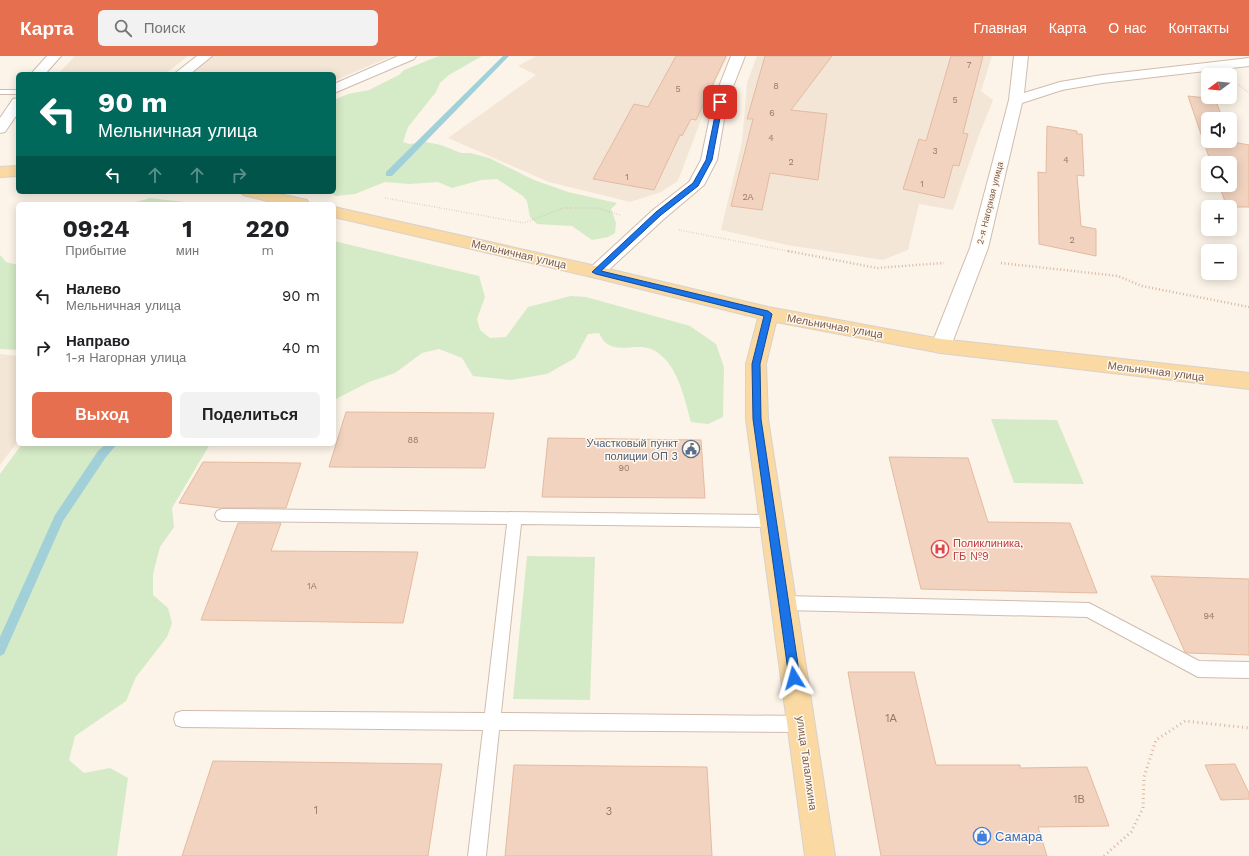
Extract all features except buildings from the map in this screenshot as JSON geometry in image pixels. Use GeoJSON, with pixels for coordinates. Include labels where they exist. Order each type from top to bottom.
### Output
{"type":"FeatureCollection","features":[{"type":"Feature","properties":{"kind":"main road"},"geometry":{"type":"LineString","coordinates":[[0,172],[16,171]]}},
{"type":"Feature","properties":{"kind":"main road"},"geometry":{"type":"LineString","coordinates":[[258,194],[292,202]]}},
{"type":"Feature","properties":{"kind":"main road","name":"Мельничная улица"},"geometry":{"type":"LineString","coordinates":[[336,212],[596,272],[768,314],[941,346],[1249,381]]}},
{"type":"Feature","properties":{"kind":"main road","name":"улица Талалихина"},"geometry":{"type":"LineString","coordinates":[[768,314],[756,364],[757,419],[820,856]]}},
{"type":"Feature","properties":{"kind":"street"},"geometry":{"type":"LineString","coordinates":[[40,72],[54,56]]}},
{"type":"Feature","properties":{"kind":"street"},"geometry":{"type":"LineString","coordinates":[[184,72],[205,56]]}},
{"type":"Feature","properties":{"kind":"street"},"geometry":{"type":"LineString","coordinates":[[336,88],[409,56]]}},
{"type":"Feature","properties":{"kind":"street"},"geometry":{"type":"LineString","coordinates":[[596,272],[648,224],[696,185],[709,160],[720,102],[738,56]]}},
{"type":"Feature","properties":{"kind":"street","name":"2-я Нагорная улица"},"geometry":{"type":"LineString","coordinates":[[941,346],[979,248],[1016,100],[1021,56]]}},
{"type":"Feature","properties":{"kind":"street"},"geometry":{"type":"LineString","coordinates":[[1016,100],[1060,86],[1102,79],[1249,62]]}},
{"type":"Feature","properties":{"kind":"street"},"geometry":{"type":"LineString","coordinates":[[0,129],[16,105]]}},
{"type":"Feature","properties":{"kind":"lane"},"geometry":{"type":"LineString","coordinates":[[0,92],[16,92]]}},
{"type":"Feature","properties":{"kind":"lane"},"geometry":{"type":"LineString","coordinates":[[222,515],[772,520]]}},
{"type":"Feature","properties":{"kind":"lane"},"geometry":{"type":"LineString","coordinates":[[477,856],[515,518]]}},
{"type":"Feature","properties":{"kind":"lane"},"geometry":{"type":"LineString","coordinates":[[784,603],[1089,610],[1198,669],[1249,670]]}},
{"type":"Feature","properties":{"kind":"lane"},"geometry":{"type":"LineString","coordinates":[[182,719],[801,724]]}},
{"type":"Feature","properties":{"kind":"path"},"geometry":{"type":"LineString","coordinates":[[382,198],[524,223],[563,208],[598,208],[648,224],[878,268],[974,260],[1101,273],[1118,276],[1142,286],[1249,307]]}},
{"type":"Feature","properties":{"kind":"path"},"geometry":{"type":"LineString","coordinates":[[1104,856],[1131,832],[1143,808],[1144,777],[1156,740],[1186,722],[1249,728]]}},
{"type":"Feature","properties":{"kind":"shaded area"},"geometry":{"type":"Polygon","coordinates":[[[75,56],[188,56],[168,72],[60,72],[75,56]]]}},
{"type":"Feature","properties":{"kind":"shaded area"},"geometry":{"type":"Polygon","coordinates":[[[213,56],[392,56],[336,80],[336,72],[193,71],[213,56]]]}},
{"type":"Feature","properties":{"kind":"shaded area"},"geometry":{"type":"Polygon","coordinates":[[[536,56],[728,56],[716,80],[678,181],[661,192],[630,202],[549,182],[448,138],[536,75],[518,66],[536,56]]]}},
{"type":"Feature","properties":{"kind":"shaded area"},"geometry":{"type":"Polygon","coordinates":[[[757,56],[992,56],[981,91],[993,100],[953,210],[919,204],[908,250],[883,260],[787,245],[721,230],[742,142],[747,83],[757,56]]]}},
{"type":"Feature","properties":{"kind":"shaded area"},"geometry":{"type":"Polygon","coordinates":[[[0,354],[16,356],[16,444],[0,465],[0,354]]]}},
{"type":"Feature","properties":{"kind":"green space"},"geometry":{"type":"Polygon","coordinates":[[[439,56],[482,56],[449,75],[440,83],[436,92],[408,127],[403,142],[409,144],[426,142],[441,145],[461,153],[470,153],[489,158],[534,180],[568,192],[617,203],[611,209],[616,223],[615,233],[608,237],[592,240],[572,226],[537,224],[530,217],[527,201],[523,196],[497,179],[481,180],[452,188],[438,182],[409,184],[385,182],[355,194],[336,196],[332,194],[336,194],[336,99],[348,94],[369,90],[399,75],[404,70],[439,56]]]}},
{"type":"Feature","properties":{"kind":"green space"},"geometry":{"type":"Polygon","coordinates":[[[150,198],[185,202],[137,202],[150,198]]]}},
{"type":"Feature","properties":{"kind":"green space"},"geometry":{"type":"Polygon","coordinates":[[[336,241],[479,276],[485,297],[477,319],[480,330],[490,338],[506,337],[528,307],[571,296],[586,297],[690,326],[716,344],[724,367],[723,417],[708,424],[691,422],[678,380],[673,370],[660,354],[645,347],[622,348],[611,346],[603,340],[599,333],[588,334],[575,358],[547,374],[511,380],[473,376],[462,358],[439,349],[422,353],[395,373],[369,382],[336,399],[336,241]]]}},
{"type":"Feature","properties":{"kind":"green space"},"geometry":{"type":"Polygon","coordinates":[[[0,255],[6,262],[16,264],[16,350],[0,349],[0,255]]]}},
{"type":"Feature","properties":{"kind":"green space"},"geometry":{"type":"Polygon","coordinates":[[[991,419],[1057,420],[1084,484],[1014,483],[991,419]]]}},
{"type":"Feature","properties":{"kind":"green space"},"geometry":{"type":"Polygon","coordinates":[[[21,446],[209,446],[172,508],[174,527],[160,547],[153,574],[153,595],[168,608],[172,623],[167,637],[136,677],[126,701],[75,736],[69,760],[84,773],[110,768],[128,778],[117,856],[0,856],[0,474],[21,446]]]}},
{"type":"Feature","properties":{"kind":"green space"},"geometry":{"type":"Polygon","coordinates":[[[527,556],[595,557],[590,700],[513,699],[527,556]]]}},
{"type":"Feature","properties":{"kind":"waterway"},"geometry":{"type":"LineString","coordinates":[[389,174],[506,56]]}},
{"type":"Feature","properties":{"kind":"waterway"},"geometry":{"type":"LineString","coordinates":[[0,650],[59,518],[102,454],[110,446]]}},
{"type":"Feature","properties":{"kind":"place","name":"Участковый пункт полиции ОП 3"},"geometry":{"type":"Point","coordinates":[691,449]}},
{"type":"Feature","properties":{"kind":"place","name":"Поликлиника, ГБ №9"},"geometry":{"type":"Point","coordinates":[940,549]}},
{"type":"Feature","properties":{"kind":"place","name":"Самара"},"geometry":{"type":"Point","coordinates":[982,836]}},
{"type":"Feature","properties":{"kind":"route"},"geometry":{"type":"LineString","coordinates":[[720,102],[709,160],[696,185],[659,214],[596,272],[768,314],[756,364],[757,419],[794,678]]}}]}
